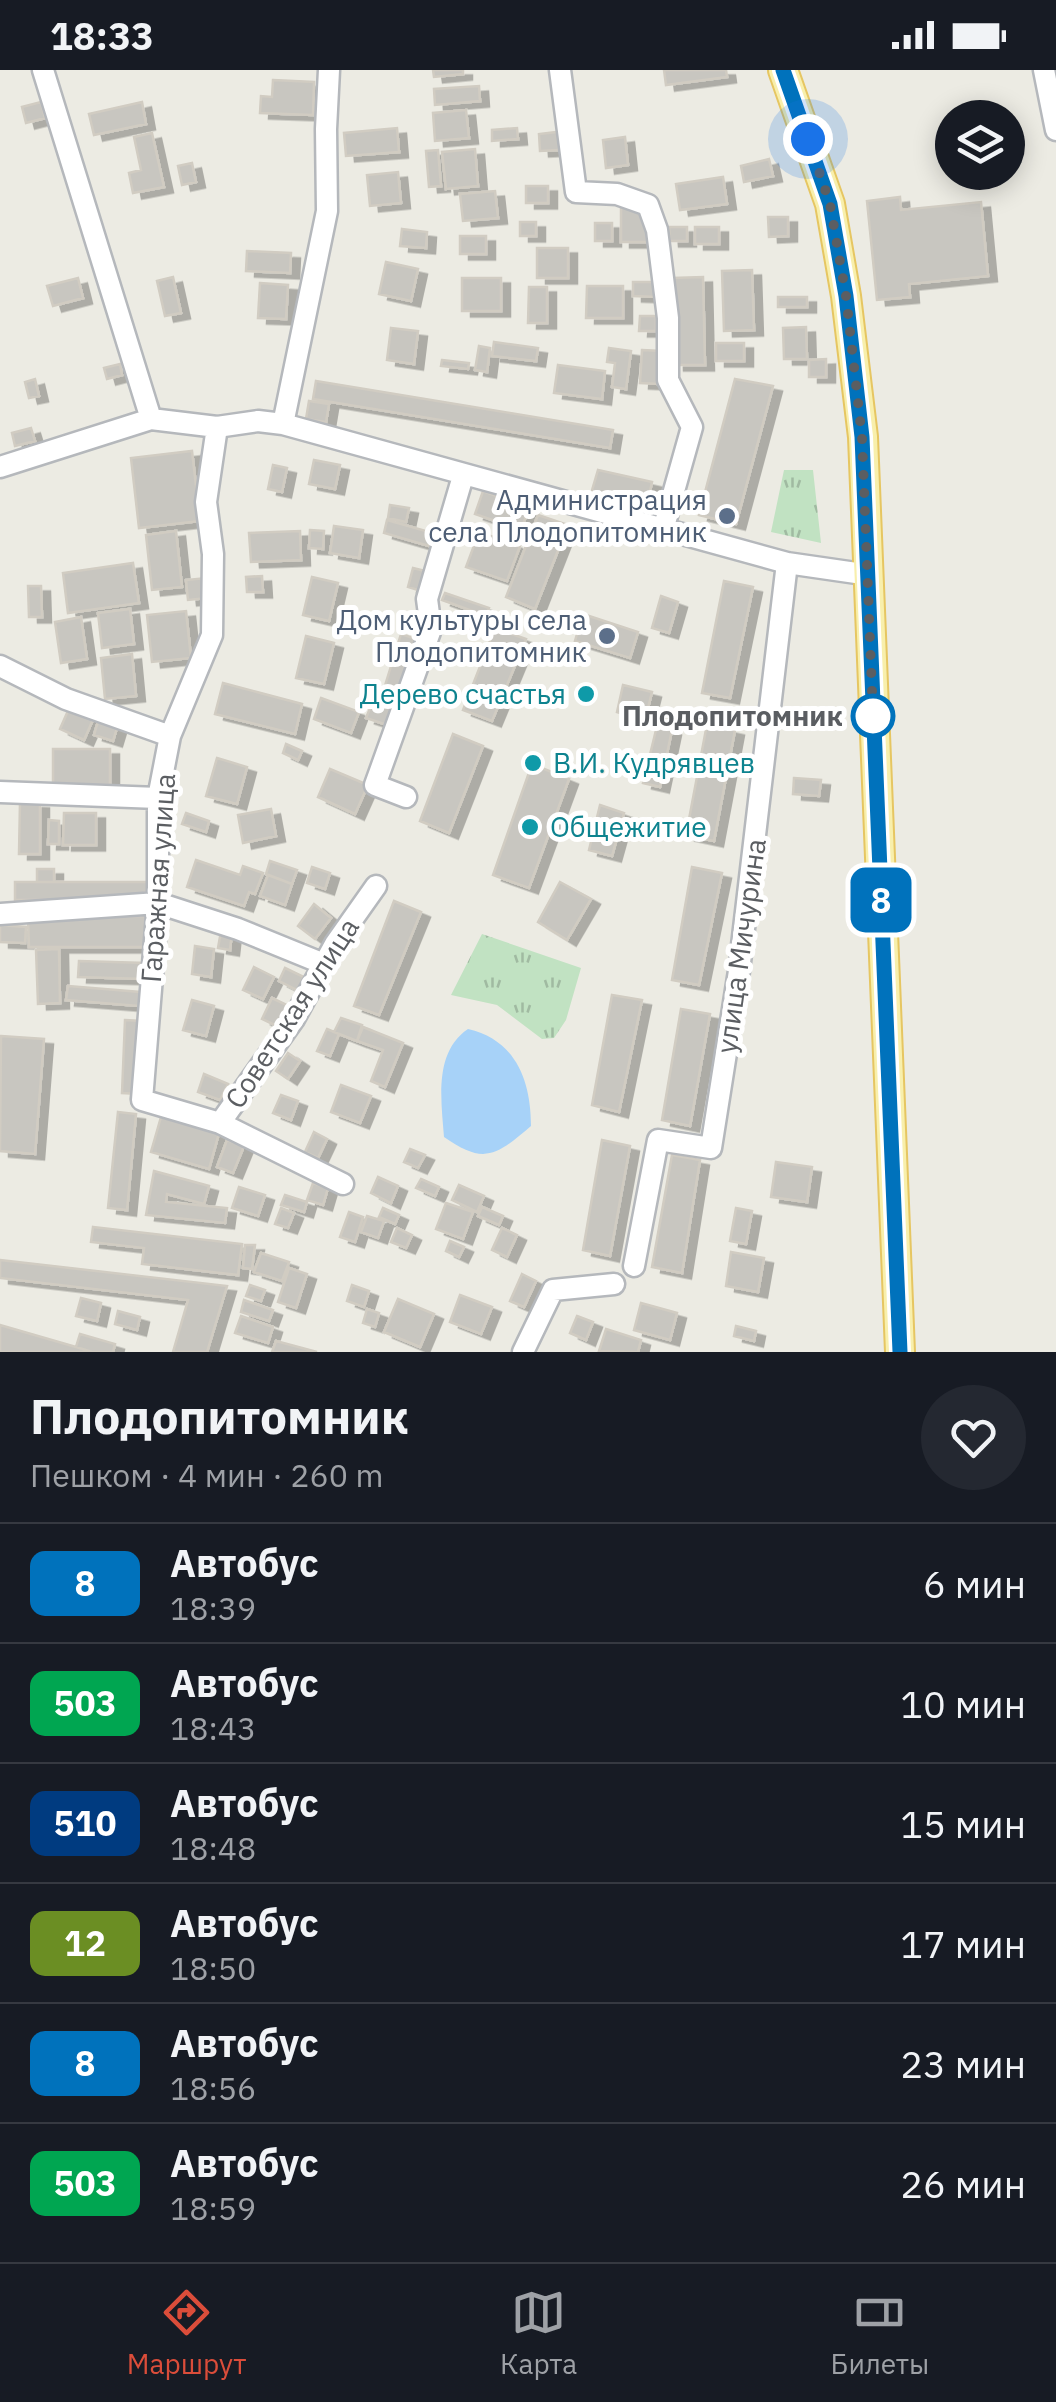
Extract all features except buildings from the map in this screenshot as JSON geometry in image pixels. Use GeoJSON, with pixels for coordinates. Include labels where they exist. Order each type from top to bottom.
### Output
{"type":"FeatureCollection","features":[{"type":"Feature","properties":{"kind":"main road"},"geometry":{"type":"LineString","coordinates":[[783,70],[830,204],[846,296],[862,437],[900,1352]]}},
{"type":"Feature","properties":{"kind":"street"},"geometry":{"type":"LineString","coordinates":[[43,70],[152,419]]}},
{"type":"Feature","properties":{"kind":"street"},"geometry":{"type":"LineString","coordinates":[[284,424],[327,211],[330,70]]}},
{"type":"Feature","properties":{"kind":"street"},"geometry":{"type":"LineString","coordinates":[[560,70],[576,192],[617,194],[648,205],[657,230],[668,318],[668,380],[692,427],[662,530]]}},
{"type":"Feature","properties":{"kind":"street"},"geometry":{"type":"LineString","coordinates":[[1044,70],[1056,130]]}},
{"type":"Feature","properties":{"kind":"street"},"geometry":{"type":"LineString","coordinates":[[0,468],[152,419],[217,427],[258,421],[284,424],[787,563],[870,576]]}},
{"type":"Feature","properties":{"kind":"street","name":"Гаражная улица"},"geometry":{"type":"LineString","coordinates":[[142,1100],[158,903],[158,798],[170,736],[212,636],[214,554],[206,502],[217,427]]}},
{"type":"Feature","properties":{"kind":"street"},"geometry":{"type":"LineString","coordinates":[[406,797],[375,785],[430,630],[427,599],[463,476]]}},
{"type":"Feature","properties":{"kind":"street","name":"улица Мичурина"},"geometry":{"type":"LineString","coordinates":[[634,1266],[658,1140],[710,1148],[739,971],[787,563]]}},
{"type":"Feature","properties":{"kind":"street"},"geometry":{"type":"LineString","coordinates":[[0,666],[66,699],[170,736]]}},
{"type":"Feature","properties":{"kind":"street"},"geometry":{"type":"LineString","coordinates":[[0,792],[158,798]]}},
{"type":"Feature","properties":{"kind":"street","name":"Советская улица"},"geometry":{"type":"LineString","coordinates":[[142,1100],[220,1123],[294,1019],[324,964],[376,886]]}},
{"type":"Feature","properties":{"kind":"street"},"geometry":{"type":"LineString","coordinates":[[0,914],[158,903],[238,929],[324,964]]}},
{"type":"Feature","properties":{"kind":"street"},"geometry":{"type":"LineString","coordinates":[[220,1123],[342,1184]]}},
{"type":"Feature","properties":{"kind":"street"},"geometry":{"type":"LineString","coordinates":[[523,1352],[553,1290],[614,1284]]}},
{"type":"Feature","properties":{"kind":"green space"},"geometry":{"type":"Polygon","coordinates":[[[784,470],[813,470],[821,543],[771,532],[784,470]]]}},
{"type":"Feature","properties":{"kind":"green space"},"geometry":{"type":"Polygon","coordinates":[[[482,934],[581,968],[566,1020],[554,1038],[542,1039],[497,1005],[451,995],[482,934]]]}},
{"type":"Feature","properties":{"kind":"water"},"geometry":{"type":"Polygon","coordinates":[[[468,1029],[498,1042],[509,1053],[528,1093],[531,1126],[489,1153],[470,1151],[444,1137],[441,1092],[445,1063],[449,1050],[468,1029]]]}},
{"type":"Feature","properties":{"kind":"bus line","name":"8"},"geometry":{"type":"LineString","coordinates":[[783,70],[830,204],[846,296],[862,437],[900,1352]]}},
{"type":"Feature","properties":{"kind":"place","name":"Администрация села Плодопитомник"},"geometry":{"type":"Point","coordinates":[727,516]}},
{"type":"Feature","properties":{"kind":"place","name":"Дом культуры села Плодопитомник"},"geometry":{"type":"Point","coordinates":[607,636]}},
{"type":"Feature","properties":{"kind":"place","name":"Дерево счастья"},"geometry":{"type":"Point","coordinates":[586,694]}},
{"type":"Feature","properties":{"kind":"place","name":"Плодопитомник"},"geometry":{"type":"Point","coordinates":[873,716]}},
{"type":"Feature","properties":{"kind":"place","name":"В.И. Кудрявцев"},"geometry":{"type":"Point","coordinates":[533,763]}},
{"type":"Feature","properties":{"kind":"place","name":"Общежитие"},"geometry":{"type":"Point","coordinates":[530,827]}},
{"type":"Feature","properties":{"kind":"route"},"geometry":{"type":"LineString","coordinates":[[808,139],[830,204],[846,296],[862,437],[873,716]]}}]}
